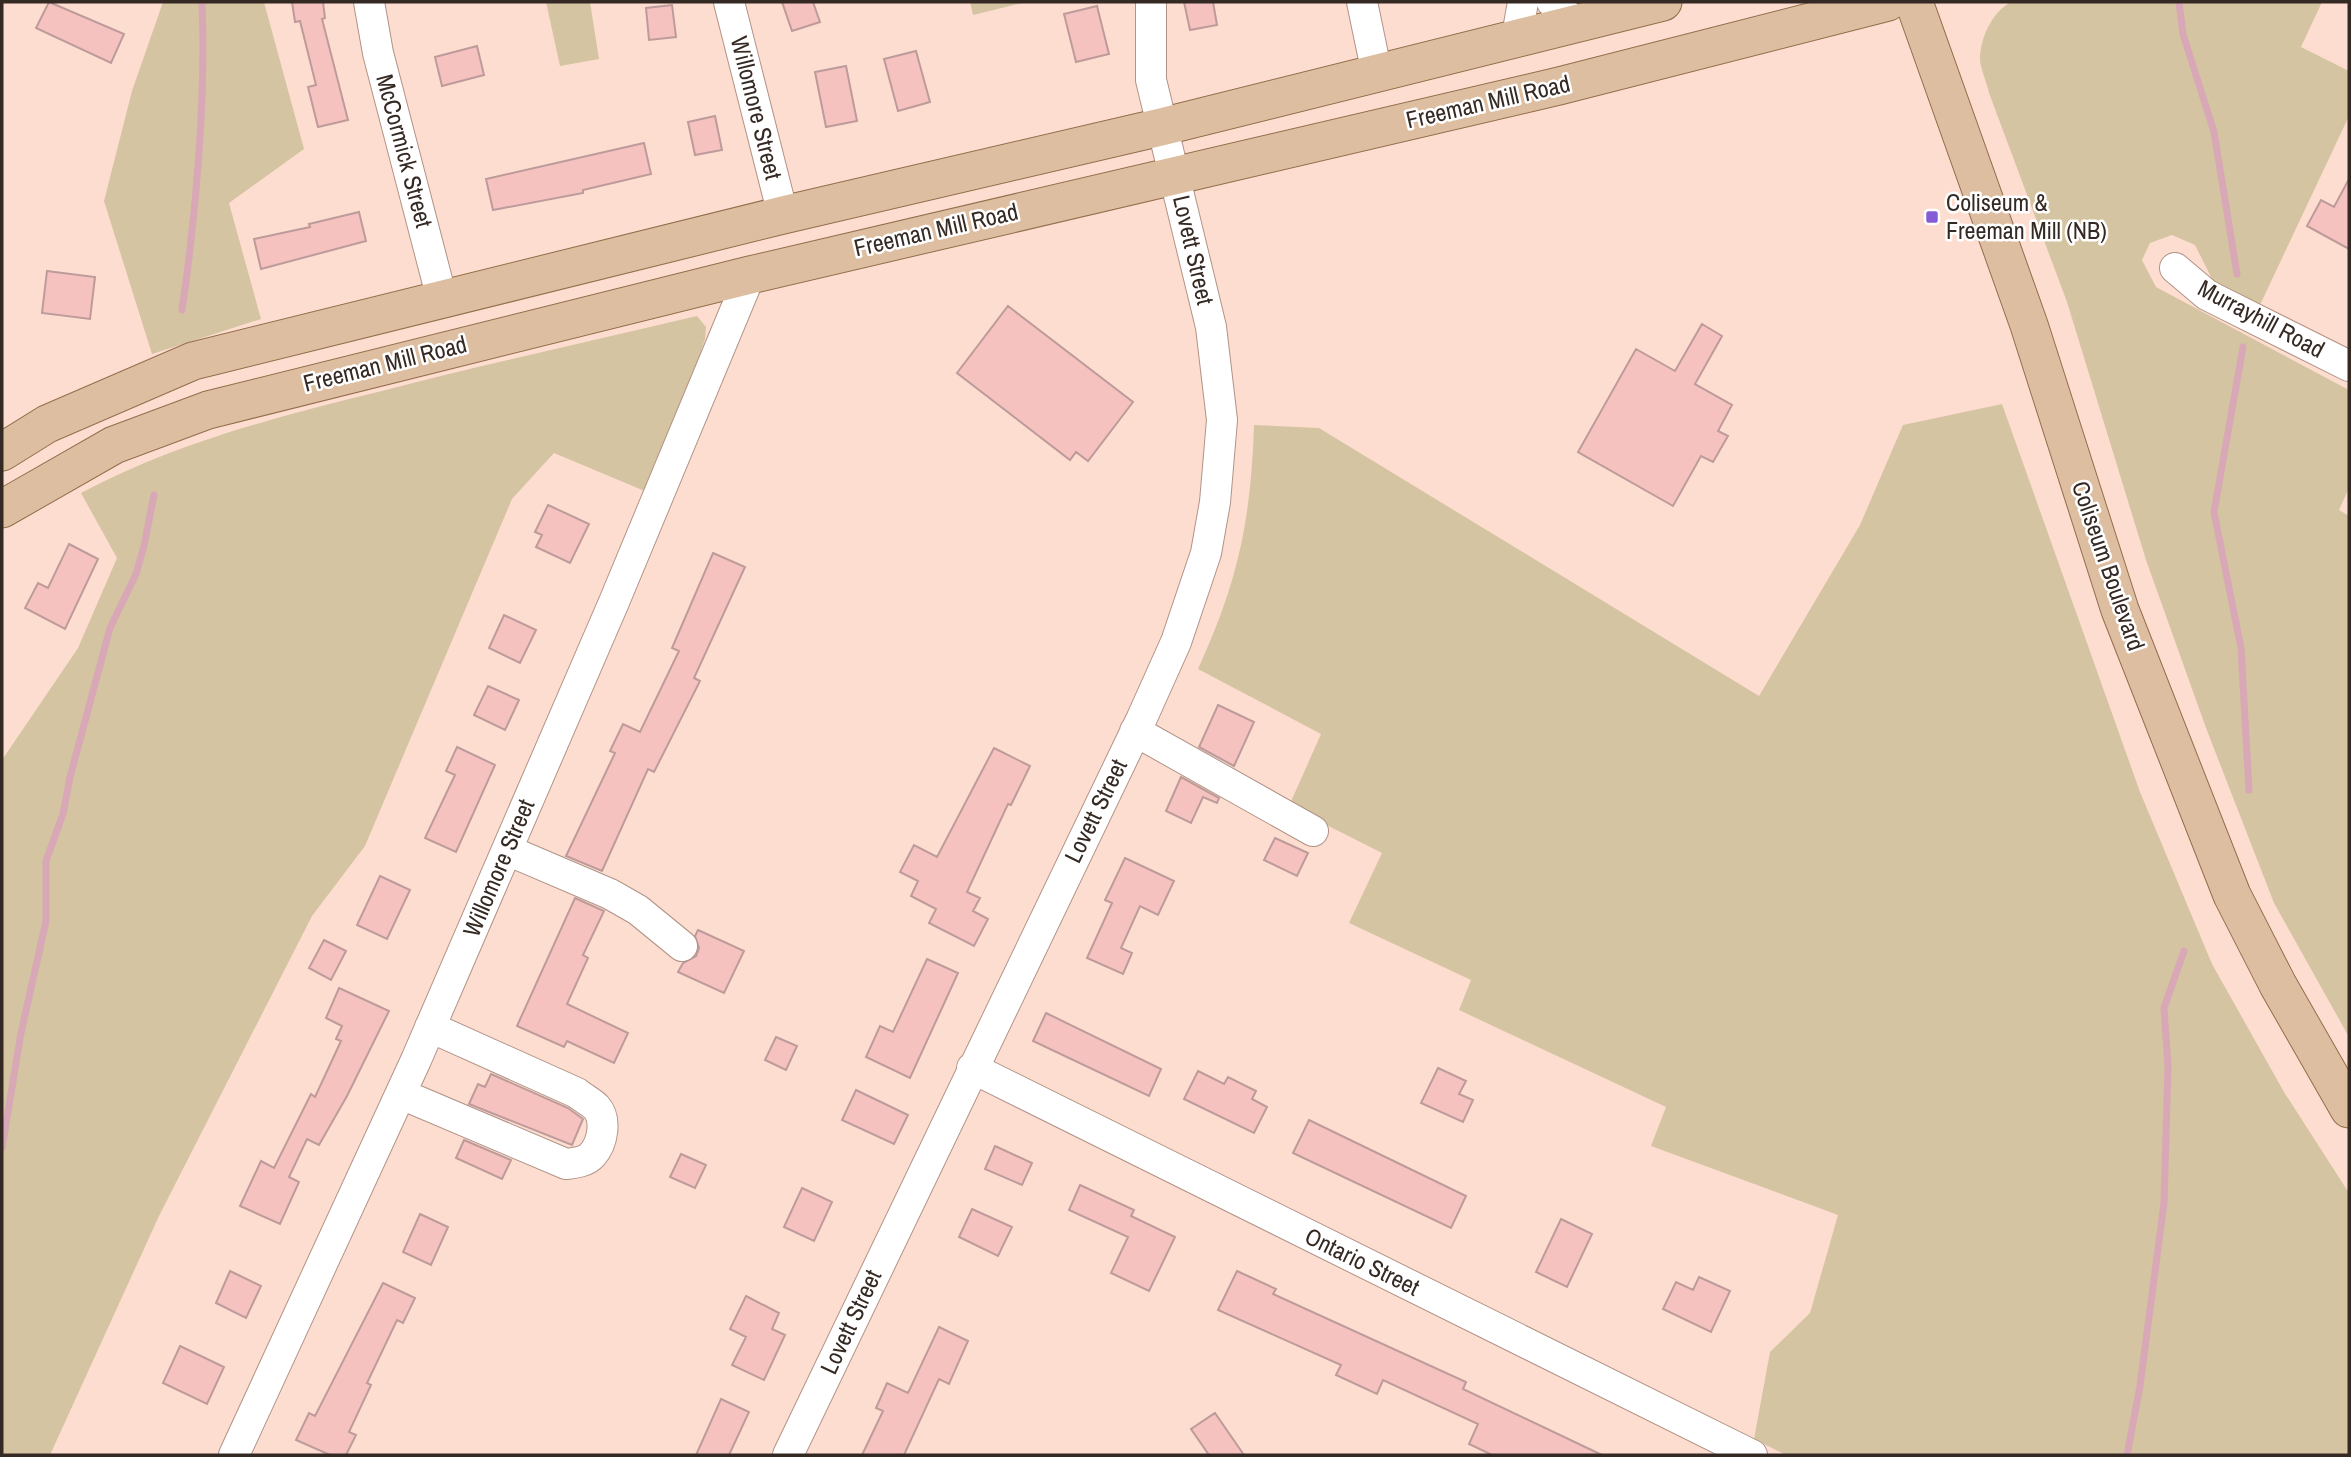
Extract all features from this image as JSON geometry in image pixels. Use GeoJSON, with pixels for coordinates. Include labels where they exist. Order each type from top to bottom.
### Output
{"type":"FeatureCollection","features":[{"type":"Feature","properties":{"kind":"main road","name":"Freeman Mill Road"},"geometry":{"type":"LineString","coordinates":[[2,452],[47,424],[193,361],[783,215],[1377,74],[1520,19],[1663,2]]}},
{"type":"Feature","properties":{"kind":"main road","name":"Freeman Mill Road"},"geometry":{"type":"LineString","coordinates":[[2,509],[114,445],[208,410],[422,354],[750,275],[1559,86],[1888,2]]}},
{"type":"Feature","properties":{"kind":"main road","name":"Coliseum Boulevard"},"geometry":{"type":"LineString","coordinates":[[1914,2],[2029,325],[2135,647],[2232,895],[2278,985],[2349,1109]]}},
{"type":"Feature","properties":{"kind":"street","name":"McCormick Street"},"geometry":{"type":"LineString","coordinates":[[369,2],[378,53],[442,299]]}},
{"type":"Feature","properties":{"kind":"street","name":"Willomore Street"},"geometry":{"type":"LineString","coordinates":[[729,2],[783,215]]}},
{"type":"Feature","properties":{"kind":"street","name":"Lovett Street"},"geometry":{"type":"LineString","coordinates":[[788,1455],[1135,731],[1176,642],[1206,553],[1220,463],[1222,420],[1211,327],[1151,80],[1151,2]]}},
{"type":"Feature","properties":{"kind":"street"},"geometry":{"type":"LineString","coordinates":[[1362,2],[1377,74]]}},
{"type":"Feature","properties":{"kind":"street","name":"Murrayhill Road"},"geometry":{"type":"LineString","coordinates":[[2175,268],[2207,295],[2349,366]]}},
{"type":"Feature","properties":{"kind":"street","name":"Willomore Street"},"geometry":{"type":"LineString","coordinates":[[234,1455],[401,1094],[750,275]]}},
{"type":"Feature","properties":{"kind":"street"},"geometry":{"type":"LineString","coordinates":[[1135,731],[1313,831]]}},
{"type":"Feature","properties":{"kind":"street"},"geometry":{"type":"LineString","coordinates":[[507,850],[610,894],[638,910],[682,946]]}},
{"type":"Feature","properties":{"kind":"street"},"geometry":{"type":"LineString","coordinates":[[401,1094],[566,1164],[579,1163],[592,1155],[596,1148],[604,1124],[597,1108],[577,1093],[430,1027]]}},
{"type":"Feature","properties":{"kind":"street","name":"Ontario Street"},"geometry":{"type":"LineString","coordinates":[[972,1068],[1752,1455]]}},
{"type":"Feature","properties":{"kind":"shaded area"},"geometry":{"type":"Polygon","coordinates":[[[163,2],[264,2],[304,149],[229,203],[261,319],[152,354],[104,201],[132,91],[163,2]]]}},
{"type":"Feature","properties":{"kind":"shaded area"},"geometry":{"type":"Polygon","coordinates":[[[546,2],[590,2],[599,59],[560,66],[546,2]]]}},
{"type":"Feature","properties":{"kind":"shaded area"},"geometry":{"type":"Polygon","coordinates":[[[970,2],[1026,2],[973,15],[970,2]]]}},
{"type":"Feature","properties":{"kind":"shaded area"},"geometry":{"type":"Polygon","coordinates":[[[2011,2],[2322,2],[2301,47],[2349,71],[2349,116],[2260,305],[2214,283],[2195,245],[2172,235],[2150,243],[2142,260],[2156,287],[2349,390],[2349,488],[2339,510],[2349,516],[2349,1037],[2274,903],[2206,728],[2146,560],[2067,302],[1989,93],[1980,60],[1982,43],[1988,26],[1998,12],[2011,2]]]}},
{"type":"Feature","properties":{"kind":"shaded area"},"geometry":{"type":"Polygon","coordinates":[[[697,316],[706,327],[705,339],[675,429],[647,492],[554,453],[512,499],[365,846],[312,916],[159,1216],[50,1455],[2,1455],[2,760],[78,648],[117,558],[81,493],[153,459],[266,421],[460,371],[697,316]]]}},
{"type":"Feature","properties":{"kind":"shaded area"},"geometry":{"type":"Polygon","coordinates":[[[2002,404],[2140,792],[2212,964],[2284,1092],[2349,1193],[2349,1455],[1786,1455],[1754,1439],[1770,1352],[1810,1313],[1838,1215],[1651,1146],[1666,1107],[1459,1010],[1471,980],[1349,923],[1382,853],[1289,806],[1321,734],[1198,669],[1223,608],[1240,550],[1250,491],[1254,425],[1319,428],[1759,696],[1860,525],[1903,425],[2002,404]]]}},
{"type":"Feature","properties":{"kind":"building"},"geometry":{"type":"Polygon","coordinates":[[[49,2],[124,34],[111,63],[36,28],[49,2]]]}},
{"type":"Feature","properties":{"kind":"building"},"geometry":{"type":"Polygon","coordinates":[[[292,2],[323,2],[325,18],[322,19],[348,120],[318,127],[308,87],[316,85],[300,21],[295,22],[292,2]]]}},
{"type":"Feature","properties":{"kind":"building"},"geometry":{"type":"Polygon","coordinates":[[[782,2],[813,2],[820,22],[792,31],[782,2]]]}},
{"type":"Feature","properties":{"kind":"building"},"geometry":{"type":"Polygon","coordinates":[[[1184,2],[1213,2],[1217,25],[1190,30],[1184,2]]]}},
{"type":"Feature","properties":{"kind":"building"},"geometry":{"type":"Polygon","coordinates":[[[672,5],[676,37],[649,40],[646,8],[672,5]]]}},
{"type":"Feature","properties":{"kind":"building"},"geometry":{"type":"Polygon","coordinates":[[[1097,6],[1109,54],[1076,62],[1064,14],[1097,6]]]}},
{"type":"Feature","properties":{"kind":"building"},"geometry":{"type":"Polygon","coordinates":[[[477,46],[484,75],[442,86],[435,57],[477,46]]]}},
{"type":"Feature","properties":{"kind":"building"},"geometry":{"type":"Polygon","coordinates":[[[916,51],[930,102],[898,111],[884,59],[916,51]]]}},
{"type":"Feature","properties":{"kind":"building"},"geometry":{"type":"Polygon","coordinates":[[[846,66],[857,121],[826,127],[815,72],[846,66]]]}},
{"type":"Feature","properties":{"kind":"building"},"geometry":{"type":"Polygon","coordinates":[[[715,116],[722,150],[695,155],[688,122],[715,116]]]}},
{"type":"Feature","properties":{"kind":"building"},"geometry":{"type":"Polygon","coordinates":[[[644,143],[651,174],[583,190],[583,193],[493,210],[486,179],[644,143]]]}},
{"type":"Feature","properties":{"kind":"building"},"geometry":{"type":"Polygon","coordinates":[[[2349,179],[2349,249],[2307,226],[2321,200],[2334,207],[2349,179]]]}},
{"type":"Feature","properties":{"kind":"building"},"geometry":{"type":"Polygon","coordinates":[[[359,212],[366,241],[261,269],[254,239],[310,227],[309,224],[359,212]]]}},
{"type":"Feature","properties":{"kind":"building"},"geometry":{"type":"Polygon","coordinates":[[[47,271],[95,277],[90,319],[42,313],[47,271]]]}},
{"type":"Feature","properties":{"kind":"building"},"geometry":{"type":"Polygon","coordinates":[[[1008,306],[1133,402],[1088,461],[1076,452],[1070,460],[957,373],[1008,306]]]}},
{"type":"Feature","properties":{"kind":"building"},"geometry":{"type":"Polygon","coordinates":[[[1702,324],[1722,336],[1695,384],[1732,405],[1718,431],[1728,436],[1713,462],[1701,456],[1673,506],[1578,452],[1636,349],[1675,371],[1702,324]]]}},
{"type":"Feature","properties":{"kind":"building"},"geometry":{"type":"Polygon","coordinates":[[[548,505],[589,524],[570,563],[536,547],[542,535],[535,532],[548,505]]]}},
{"type":"Feature","properties":{"kind":"building"},"geometry":{"type":"Polygon","coordinates":[[[69,544],[98,559],[65,629],[25,608],[38,583],[48,588],[69,544]]]}},
{"type":"Feature","properties":{"kind":"building"},"geometry":{"type":"Polygon","coordinates":[[[713,553],[745,567],[694,678],[700,681],[654,772],[648,769],[602,871],[566,856],[615,753],[610,751],[623,724],[640,732],[679,651],[672,648],[713,553]]]}},
{"type":"Feature","properties":{"kind":"building"},"geometry":{"type":"Polygon","coordinates":[[[504,615],[536,630],[520,663],[489,648],[504,615]]]}},
{"type":"Feature","properties":{"kind":"building"},"geometry":{"type":"Polygon","coordinates":[[[488,686],[519,700],[505,730],[474,715],[488,686]]]}},
{"type":"Feature","properties":{"kind":"building"},"geometry":{"type":"Polygon","coordinates":[[[1218,705],[1254,722],[1234,766],[1199,747],[1218,705]]]}},
{"type":"Feature","properties":{"kind":"building"},"geometry":{"type":"Polygon","coordinates":[[[457,747],[495,765],[456,852],[425,838],[455,775],[446,771],[457,747]]]}},
{"type":"Feature","properties":{"kind":"building"},"geometry":{"type":"Polygon","coordinates":[[[994,748],[1030,766],[1011,805],[1008,804],[967,892],[980,898],[973,911],[988,919],[974,946],[929,923],[936,909],[911,896],[918,881],[900,872],[914,845],[937,857],[994,748]]]}},
{"type":"Feature","properties":{"kind":"building"},"geometry":{"type":"Polygon","coordinates":[[[1181,777],[1219,798],[1217,803],[1203,797],[1191,823],[1166,811],[1181,777]]]}},
{"type":"Feature","properties":{"kind":"building"},"geometry":{"type":"Polygon","coordinates":[[[1275,838],[1308,853],[1297,876],[1264,860],[1275,838]]]}},
{"type":"Feature","properties":{"kind":"building"},"geometry":{"type":"Polygon","coordinates":[[[1125,858],[1174,881],[1158,915],[1140,906],[1121,948],[1132,953],[1123,974],[1087,958],[1112,903],[1105,900],[1125,858]]]}},
{"type":"Feature","properties":{"kind":"building"},"geometry":{"type":"Polygon","coordinates":[[[380,876],[410,890],[387,939],[357,925],[380,876]]]}},
{"type":"Feature","properties":{"kind":"building"},"geometry":{"type":"Polygon","coordinates":[[[575,898],[604,911],[583,955],[588,958],[567,1004],[628,1033],[614,1063],[567,1041],[564,1047],[517,1026],[575,898]]]}},
{"type":"Feature","properties":{"kind":"building"},"geometry":{"type":"Polygon","coordinates":[[[698,930],[744,951],[724,993],[678,972],[683,963],[696,956],[699,948],[695,936],[698,930]]]}},
{"type":"Feature","properties":{"kind":"building"},"geometry":{"type":"Polygon","coordinates":[[[324,940],[346,951],[331,980],[309,968],[324,940]]]}},
{"type":"Feature","properties":{"kind":"building"},"geometry":{"type":"Polygon","coordinates":[[[927,959],[958,973],[910,1078],[866,1057],[880,1026],[893,1032],[927,959]]]}},
{"type":"Feature","properties":{"kind":"building"},"geometry":{"type":"Polygon","coordinates":[[[339,988],[389,1011],[347,1096],[319,1145],[307,1139],[289,1177],[299,1182],[280,1224],[240,1206],[261,1161],[274,1168],[311,1094],[315,1097],[341,1041],[336,1039],[342,1026],[326,1018],[339,988]]]}},
{"type":"Feature","properties":{"kind":"building"},"geometry":{"type":"Polygon","coordinates":[[[1046,1013],[1161,1069],[1149,1096],[1033,1041],[1046,1013]]]}},
{"type":"Feature","properties":{"kind":"building"},"geometry":{"type":"Polygon","coordinates":[[[776,1037],[797,1046],[786,1070],[765,1060],[776,1037]]]}},
{"type":"Feature","properties":{"kind":"building"},"geometry":{"type":"Polygon","coordinates":[[[1438,1068],[1466,1081],[1459,1094],[1473,1100],[1463,1122],[1421,1103],[1438,1068]]]}},
{"type":"Feature","properties":{"kind":"building"},"geometry":{"type":"Polygon","coordinates":[[[1198,1071],[1224,1084],[1228,1077],[1256,1091],[1252,1099],[1267,1107],[1254,1133],[1184,1099],[1198,1071]]]}},
{"type":"Feature","properties":{"kind":"building"},"geometry":{"type":"Polygon","coordinates":[[[491,1074],[568,1108],[583,1119],[572,1145],[469,1104],[478,1084],[485,1087],[491,1074]]]}},
{"type":"Feature","properties":{"kind":"building"},"geometry":{"type":"Polygon","coordinates":[[[856,1090],[908,1115],[894,1144],[842,1120],[856,1090]]]}},
{"type":"Feature","properties":{"kind":"building"},"geometry":{"type":"Polygon","coordinates":[[[1309,1120],[1466,1196],[1451,1228],[1293,1153],[1309,1120]]]}},
{"type":"Feature","properties":{"kind":"building"},"geometry":{"type":"Polygon","coordinates":[[[464,1140],[511,1160],[502,1179],[456,1158],[464,1140]]]}},
{"type":"Feature","properties":{"kind":"building"},"geometry":{"type":"Polygon","coordinates":[[[995,1146],[1032,1163],[1022,1185],[985,1169],[995,1146]]]}},
{"type":"Feature","properties":{"kind":"building"},"geometry":{"type":"Polygon","coordinates":[[[681,1154],[706,1165],[695,1188],[670,1177],[681,1154]]]}},
{"type":"Feature","properties":{"kind":"building"},"geometry":{"type":"Polygon","coordinates":[[[1080,1185],[1134,1210],[1131,1216],[1175,1237],[1149,1291],[1111,1273],[1128,1237],[1069,1210],[1080,1185]]]}},
{"type":"Feature","properties":{"kind":"building"},"geometry":{"type":"Polygon","coordinates":[[[802,1188],[832,1202],[814,1241],[784,1227],[802,1188]]]}},
{"type":"Feature","properties":{"kind":"building"},"geometry":{"type":"Polygon","coordinates":[[[972,1209],[1012,1227],[998,1256],[959,1237],[972,1209]]]}},
{"type":"Feature","properties":{"kind":"building"},"geometry":{"type":"Polygon","coordinates":[[[420,1214],[448,1227],[431,1265],[403,1252],[420,1214]]]}},
{"type":"Feature","properties":{"kind":"building"},"geometry":{"type":"Polygon","coordinates":[[[1561,1219],[1592,1234],[1567,1287],[1536,1272],[1561,1219]]]}},
{"type":"Feature","properties":{"kind":"building"},"geometry":{"type":"Polygon","coordinates":[[[230,1271],[261,1286],[246,1318],[216,1303],[230,1271]]]}},
{"type":"Feature","properties":{"kind":"building"},"geometry":{"type":"Polygon","coordinates":[[[1237,1271],[1276,1289],[1273,1294],[1466,1382],[1463,1389],[1602,1455],[1492,1455],[1469,1444],[1478,1424],[1383,1380],[1377,1394],[1336,1375],[1341,1365],[1218,1310],[1237,1271]]]}},
{"type":"Feature","properties":{"kind":"building"},"geometry":{"type":"Polygon","coordinates":[[[1699,1277],[1730,1291],[1711,1332],[1663,1309],[1676,1282],[1693,1290],[1699,1277]]]}},
{"type":"Feature","properties":{"kind":"building"},"geometry":{"type":"Polygon","coordinates":[[[383,1283],[415,1298],[403,1323],[397,1320],[367,1383],[371,1385],[349,1432],[356,1435],[346,1455],[330,1455],[296,1440],[309,1413],[315,1416],[383,1283]]]}},
{"type":"Feature","properties":{"kind":"building"},"geometry":{"type":"Polygon","coordinates":[[[746,1296],[779,1313],[772,1329],[785,1335],[764,1380],[732,1365],[746,1337],[730,1329],[746,1296]]]}},
{"type":"Feature","properties":{"kind":"building"},"geometry":{"type":"Polygon","coordinates":[[[939,1327],[968,1341],[949,1384],[939,1379],[904,1455],[862,1455],[883,1411],[876,1408],[887,1383],[908,1393],[939,1327]]]}},
{"type":"Feature","properties":{"kind":"building"},"geometry":{"type":"Polygon","coordinates":[[[180,1346],[224,1367],[207,1404],[163,1383],[180,1346]]]}},
{"type":"Feature","properties":{"kind":"building"},"geometry":{"type":"Polygon","coordinates":[[[721,1399],[749,1412],[729,1455],[696,1455],[721,1399]]]}},
{"type":"Feature","properties":{"kind":"building"},"geometry":{"type":"Polygon","coordinates":[[[1215,1413],[1244,1455],[1209,1455],[1191,1429],[1215,1413]]]}},
{"type":"Feature","properties":{"kind":"waterway"},"geometry":{"type":"LineString","coordinates":[[182,310],[199,156],[203,78],[202,2]]}},
{"type":"Feature","properties":{"kind":"waterway"},"geometry":{"type":"LineString","coordinates":[[2179,2],[2183,34],[2214,132],[2237,274]]}},
{"type":"Feature","properties":{"kind":"waterway"},"geometry":{"type":"LineString","coordinates":[[2243,347],[2214,512],[2241,648],[2249,790]]}},
{"type":"Feature","properties":{"kind":"waterway"},"geometry":{"type":"LineString","coordinates":[[2,1148],[21,1033],[46,921],[46,861],[63,814],[70,777],[110,628],[136,574],[154,495]]}},
{"type":"Feature","properties":{"kind":"waterway"},"geometry":{"type":"LineString","coordinates":[[2127,1455],[2140,1386],[2164,1203],[2168,1066],[2164,1008],[2184,951]]}},
{"type":"Feature","properties":{"kind":"place","name":"Coliseum & Freeman Mill (NB)"},"geometry":{"type":"Point","coordinates":[1932,217]}}]}
